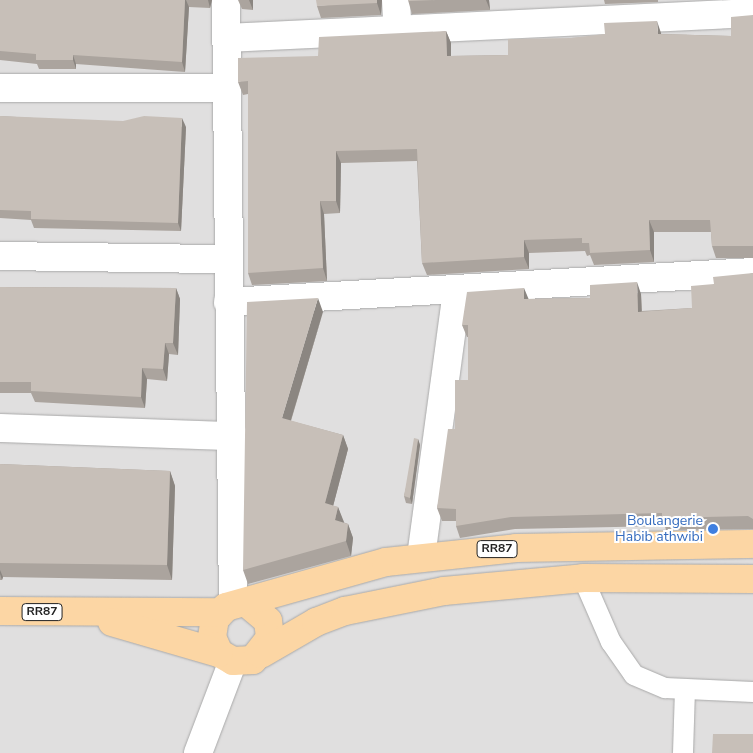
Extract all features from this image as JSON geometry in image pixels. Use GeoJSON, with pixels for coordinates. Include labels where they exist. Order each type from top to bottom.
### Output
{"type":"FeatureCollection","features":[{"type":"Feature","properties":{"kind":"main road","name":"RR87"},"geometry":{"type":"LineString","coordinates":[[0,611],[84,614],[234,607],[332,575],[421,557],[516,548],[753,544]]}},
{"type":"Feature","properties":{"kind":"main road","name":"RR87"},"geometry":{"type":"LineString","coordinates":[[84,614],[226,657],[253,660],[316,622],[376,603],[444,590],[582,578],[753,579]]}},
{"type":"Feature","properties":{"kind":"main road"},"geometry":{"type":"LineString","coordinates":[[226,657],[212,627],[234,607],[268,621],[270,638],[261,654]]}},
{"type":"Feature","properties":{"kind":"street"},"geometry":{"type":"LineString","coordinates":[[226,0],[226,259],[234,436],[234,607]]}},
{"type":"Feature","properties":{"kind":"street"},"geometry":{"type":"LineString","coordinates":[[396,0],[398,33]]}},
{"type":"Feature","properties":{"kind":"street"},"geometry":{"type":"LineString","coordinates":[[226,38],[398,33],[753,13]]}},
{"type":"Feature","properties":{"kind":"street"},"geometry":{"type":"LineString","coordinates":[[0,88],[227,88]]}},
{"type":"Feature","properties":{"kind":"street"},"geometry":{"type":"LineString","coordinates":[[0,256],[226,259]]}},
{"type":"Feature","properties":{"kind":"street"},"geometry":{"type":"LineString","coordinates":[[228,302],[457,291],[753,272]]}},
{"type":"Feature","properties":{"kind":"street"},"geometry":{"type":"LineString","coordinates":[[421,557],[457,291]]}},
{"type":"Feature","properties":{"kind":"street"},"geometry":{"type":"LineString","coordinates":[[0,428],[234,436]]}},
{"type":"Feature","properties":{"kind":"street"},"geometry":{"type":"LineString","coordinates":[[198,753],[226,657]]}},
{"type":"Feature","properties":{"kind":"lane"},"geometry":{"type":"LineString","coordinates":[[582,578],[624,664],[650,684],[685,690],[753,692]]}},
{"type":"Feature","properties":{"kind":"lane"},"geometry":{"type":"LineString","coordinates":[[683,753],[685,690]]}},
{"type":"Feature","properties":{"kind":"shaded area"},"geometry":{"type":"Polygon","coordinates":[[[0,0],[753,0],[753,753],[0,753],[0,0]]]}},
{"type":"Feature","properties":{"kind":"building"},"geometry":{"type":"Polygon","coordinates":[[[0,0],[185,0],[182,62],[73,55],[73,60],[36,60],[36,54],[0,51],[0,0]]]}},
{"type":"Feature","properties":{"kind":"building"},"geometry":{"type":"Polygon","coordinates":[[[316,0],[377,0],[377,3],[317,6],[316,0]]]}},
{"type":"Feature","properties":{"kind":"building"},"geometry":{"type":"Polygon","coordinates":[[[753,15],[753,246],[712,246],[710,220],[649,220],[650,250],[590,253],[589,243],[582,243],[582,238],[524,240],[524,257],[422,263],[417,149],[336,151],[336,201],[320,201],[323,268],[248,273],[248,81],[238,82],[238,58],[318,56],[319,37],[446,31],[447,56],[508,55],[508,39],[571,38],[605,34],[604,23],[657,21],[658,34],[731,36],[731,17],[753,15]]]}},
{"type":"Feature","properties":{"kind":"building"},"geometry":{"type":"Polygon","coordinates":[[[0,116],[123,121],[144,116],[182,118],[178,223],[31,219],[31,211],[0,210],[0,116]]]}},
{"type":"Feature","properties":{"kind":"building"},"geometry":{"type":"Polygon","coordinates":[[[753,273],[753,519],[748,516],[662,518],[662,513],[511,517],[456,526],[456,509],[437,508],[448,429],[455,429],[455,380],[468,380],[468,325],[462,325],[467,292],[524,288],[524,299],[590,298],[590,285],[637,282],[638,312],[692,308],[691,286],[714,284],[713,277],[753,273]]]}},
{"type":"Feature","properties":{"kind":"building"},"geometry":{"type":"Polygon","coordinates":[[[0,287],[176,288],[173,343],[165,343],[163,369],[142,368],[141,397],[31,391],[31,382],[0,382],[0,287]]]}},
{"type":"Feature","properties":{"kind":"building"},"geometry":{"type":"Polygon","coordinates":[[[318,298],[282,418],[343,435],[325,503],[338,507],[335,520],[348,524],[346,541],[243,570],[247,302],[318,298]]]}},
{"type":"Feature","properties":{"kind":"building"},"geometry":{"type":"Polygon","coordinates":[[[414,438],[418,439],[410,498],[404,496],[414,438]]]}},
{"type":"Feature","properties":{"kind":"building"},"geometry":{"type":"Polygon","coordinates":[[[0,464],[170,471],[167,565],[0,563],[0,464]]]}},
{"type":"Feature","properties":{"kind":"building"},"geometry":{"type":"Polygon","coordinates":[[[713,734],[753,734],[753,753],[712,753],[713,734]]]}},
{"type":"Feature","properties":{"kind":"place","name":"Boulangerie Habib athwibi"},"geometry":{"type":"Point","coordinates":[713,529]}}]}
